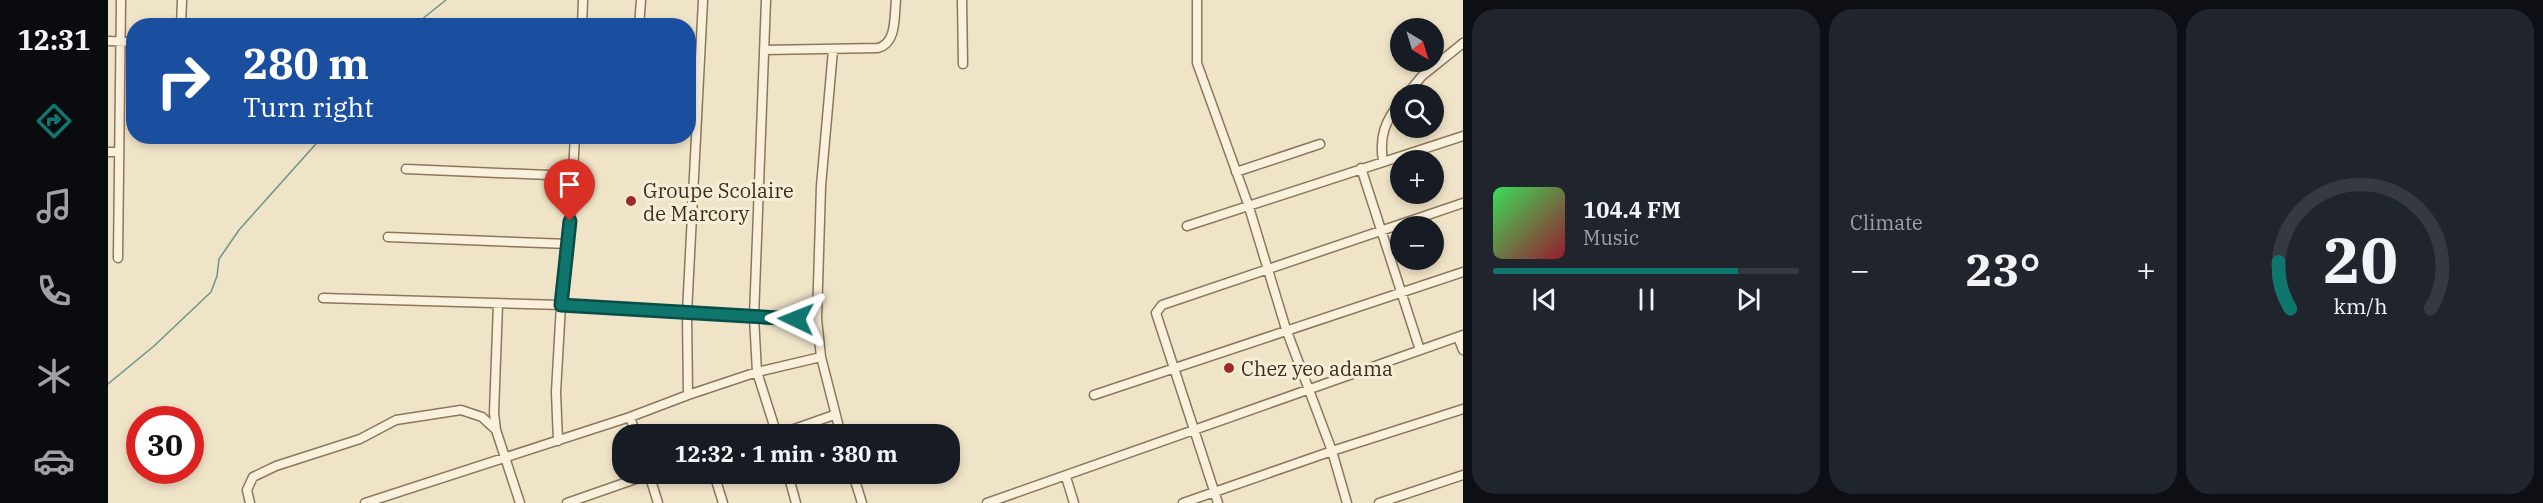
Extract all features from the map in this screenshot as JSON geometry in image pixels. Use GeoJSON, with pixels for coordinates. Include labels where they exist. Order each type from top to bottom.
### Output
{"type":"FeatureCollection","features":[{"type":"Feature","properties":{"kind":"street"},"geometry":{"type":"LineString","coordinates":[[118,258],[118,41],[121,0]]}},
{"type":"Feature","properties":{"kind":"street"},"geometry":{"type":"LineString","coordinates":[[181,18],[182,0]]}},
{"type":"Feature","properties":{"kind":"street"},"geometry":{"type":"LineString","coordinates":[[582,18],[583,0]]}},
{"type":"Feature","properties":{"kind":"street"},"geometry":{"type":"LineString","coordinates":[[640,18],[641,0]]}},
{"type":"Feature","properties":{"kind":"street"},"geometry":{"type":"LineString","coordinates":[[696,137],[703,0]]}},
{"type":"Feature","properties":{"kind":"street"},"geometry":{"type":"LineString","coordinates":[[766,0],[754,317],[757,372],[774,424]]}},
{"type":"Feature","properties":{"kind":"street"},"geometry":{"type":"LineString","coordinates":[[764,50],[833,50],[886,46],[891,39],[896,0]]}},
{"type":"Feature","properties":{"kind":"street"},"geometry":{"type":"LineString","coordinates":[[962,0],[963,64]]}},
{"type":"Feature","properties":{"kind":"street"},"geometry":{"type":"LineString","coordinates":[[1197,0],[1197,63],[1248,204],[1286,329],[1332,451],[1347,503]]}},
{"type":"Feature","properties":{"kind":"street"},"geometry":{"type":"LineString","coordinates":[[108,41],[126,42]]}},
{"type":"Feature","properties":{"kind":"street"},"geometry":{"type":"LineString","coordinates":[[1415,84],[1463,43]]}},
{"type":"Feature","properties":{"kind":"street"},"geometry":{"type":"LineString","coordinates":[[833,50],[820,186],[817,319],[821,357],[837,424]]}},
{"type":"Feature","properties":{"kind":"street"},"geometry":{"type":"LineString","coordinates":[[1383,161],[1382,133],[1390,117]]}},
{"type":"Feature","properties":{"kind":"street"},"geometry":{"type":"LineString","coordinates":[[1188,226],[1248,204],[1463,136]]}},
{"type":"Feature","properties":{"kind":"street"},"geometry":{"type":"LineString","coordinates":[[558,441],[556,392],[561,305],[569,244],[574,144]]}},
{"type":"Feature","properties":{"kind":"street"},"geometry":{"type":"LineString","coordinates":[[688,395],[687,313],[696,144]]}},
{"type":"Feature","properties":{"kind":"street"},"geometry":{"type":"LineString","coordinates":[[1236,172],[1320,144]]}},
{"type":"Feature","properties":{"kind":"street"},"geometry":{"type":"LineString","coordinates":[[108,152],[118,152]]}},
{"type":"Feature","properties":{"kind":"street"},"geometry":{"type":"LineString","coordinates":[[1362,168],[1380,231],[1420,350]]}},
{"type":"Feature","properties":{"kind":"street"},"geometry":{"type":"LineString","coordinates":[[406,169],[572,176]]}},
{"type":"Feature","properties":{"kind":"street"},"geometry":{"type":"LineString","coordinates":[[1218,503],[1156,313],[1158,309],[1463,203]]}},
{"type":"Feature","properties":{"kind":"street"},"geometry":{"type":"LineString","coordinates":[[388,237],[569,244]]}},
{"type":"Feature","properties":{"kind":"street"},"geometry":{"type":"LineString","coordinates":[[1094,395],[1286,329],[1463,272]]}},
{"type":"Feature","properties":{"kind":"street"},"geometry":{"type":"LineString","coordinates":[[322,298],[561,305],[817,319]]}},
{"type":"Feature","properties":{"kind":"street"},"geometry":{"type":"LineString","coordinates":[[498,304],[494,413],[496,430],[520,503]]}},
{"type":"Feature","properties":{"kind":"street"},"geometry":{"type":"LineString","coordinates":[[993,502],[1461,336],[1463,350]]}},
{"type":"Feature","properties":{"kind":"street"},"geometry":{"type":"LineString","coordinates":[[365,503],[630,417],[757,372],[821,357]]}},
{"type":"Feature","properties":{"kind":"street"},"geometry":{"type":"LineString","coordinates":[[1183,503],[1332,451],[1463,409]]}},
{"type":"Feature","properties":{"kind":"street"},"geometry":{"type":"LineString","coordinates":[[250,503],[247,490],[253,477],[276,466],[360,439],[396,420],[461,410],[482,417],[496,430]]}},
{"type":"Feature","properties":{"kind":"street"},"geometry":{"type":"LineString","coordinates":[[808,424],[834,415]]}},
{"type":"Feature","properties":{"kind":"street"},"geometry":{"type":"LineString","coordinates":[[630,417],[632,424]]}},
{"type":"Feature","properties":{"kind":"street"},"geometry":{"type":"LineString","coordinates":[[1379,503],[1463,475]]}},
{"type":"Feature","properties":{"kind":"street"},"geometry":{"type":"LineString","coordinates":[[1066,477],[1074,503]]}},
{"type":"Feature","properties":{"kind":"street"},"geometry":{"type":"LineString","coordinates":[[567,503],[621,484]]}},
{"type":"Feature","properties":{"kind":"street"},"geometry":{"type":"LineString","coordinates":[[652,484],[658,503]]}},
{"type":"Feature","properties":{"kind":"street"},"geometry":{"type":"LineString","coordinates":[[717,484],[723,503]]}},
{"type":"Feature","properties":{"kind":"street"},"geometry":{"type":"LineString","coordinates":[[791,484],[796,503]]}},
{"type":"Feature","properties":{"kind":"street"},"geometry":{"type":"LineString","coordinates":[[856,484],[862,503]]}},
{"type":"Feature","properties":{"kind":"waterway"},"geometry":{"type":"LineString","coordinates":[[424,18],[446,0]]}},
{"type":"Feature","properties":{"kind":"waterway"},"geometry":{"type":"LineString","coordinates":[[108,384],[154,346],[211,292],[217,276],[219,259],[239,230],[316,144]]}},
{"type":"Feature","properties":{"kind":"place","name":"Groupe Scolaire de Marcory"},"geometry":{"type":"Point","coordinates":[631,201]}},
{"type":"Feature","properties":{"kind":"place","name":"Chez yeo adama"},"geometry":{"type":"Point","coordinates":[1229,368]}},
{"type":"Feature","properties":{"kind":"route"},"geometry":{"type":"LineString","coordinates":[[570,221],[561,305],[796,319]]}}]}
